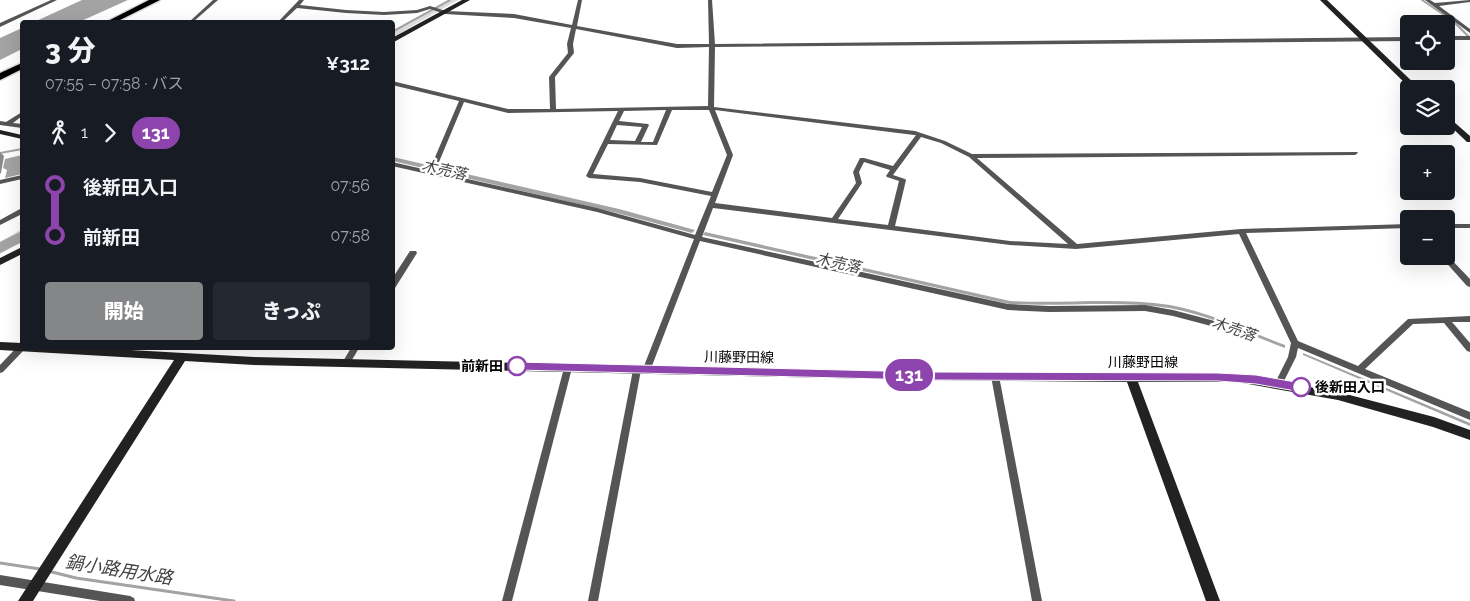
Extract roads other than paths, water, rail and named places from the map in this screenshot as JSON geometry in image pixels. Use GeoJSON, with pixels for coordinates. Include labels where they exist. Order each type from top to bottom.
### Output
{"type":"FeatureCollection","features":[{"type":"Feature","properties":{"kind":"main road"},"geometry":{"type":"LineString","coordinates":[[114,20],[156,0]]}},
{"type":"Feature","properties":{"kind":"main road"},"geometry":{"type":"LineString","coordinates":[[395,39],[442,11],[467,0]]}},
{"type":"Feature","properties":{"kind":"main road"},"geometry":{"type":"LineString","coordinates":[[1323,0],[1407,80]]}},
{"type":"Feature","properties":{"kind":"main road"},"geometry":{"type":"LineString","coordinates":[[0,77],[20,67]]}},
{"type":"Feature","properties":{"kind":"main road"},"geometry":{"type":"LineString","coordinates":[[1455,126],[1470,140]]}},
{"type":"Feature","properties":{"kind":"main road"},"geometry":{"type":"LineString","coordinates":[[0,132],[20,137]]}},
{"type":"Feature","properties":{"kind":"main road"},"geometry":{"type":"LineString","coordinates":[[0,262],[20,251]]}},
{"type":"Feature","properties":{"kind":"main road","name":"川藤野田線"},"geometry":{"type":"LineString","coordinates":[[0,346],[20,348]]}},
{"type":"Feature","properties":{"kind":"main road","name":"川藤野田線"},"geometry":{"type":"LineString","coordinates":[[52,350],[181,358],[641,370],[1131,378],[1218,377],[1279,383],[1404,413],[1470,435]]}},
{"type":"Feature","properties":{"kind":"main road"},"geometry":{"type":"LineString","coordinates":[[25,601],[181,358]]}},
{"type":"Feature","properties":{"kind":"main road"},"geometry":{"type":"LineString","coordinates":[[1131,378],[1213,601]]}},
{"type":"Feature","properties":{"kind":"street"},"geometry":{"type":"LineString","coordinates":[[0,25],[55,0]]}},
{"type":"Feature","properties":{"kind":"street"},"geometry":{"type":"LineString","coordinates":[[193,20],[216,0]]}},
{"type":"Feature","properties":{"kind":"street"},"geometry":{"type":"LineString","coordinates":[[282,20],[302,0]]}},
{"type":"Feature","properties":{"kind":"street"},"geometry":{"type":"LineString","coordinates":[[430,0],[430,7]]}},
{"type":"Feature","properties":{"kind":"street"},"geometry":{"type":"LineString","coordinates":[[553,110],[552,77],[571,53],[573,27],[580,0]]}},
{"type":"Feature","properties":{"kind":"street"},"geometry":{"type":"LineString","coordinates":[[593,601],[641,370],[698,238],[730,155],[711,108],[712,46],[710,0]]}},
{"type":"Feature","properties":{"kind":"street"},"geometry":{"type":"LineString","coordinates":[[1427,0],[1470,32]]}},
{"type":"Feature","properties":{"kind":"street"},"geometry":{"type":"LineString","coordinates":[[1435,5],[1470,1]]}},
{"type":"Feature","properties":{"kind":"street"},"geometry":{"type":"LineString","coordinates":[[296,6],[361,12],[419,12],[430,7],[442,11],[514,16],[670,46],[1400,39]]}},
{"type":"Feature","properties":{"kind":"street"},"geometry":{"type":"LineString","coordinates":[[1455,38],[1469,38]]}},
{"type":"Feature","properties":{"kind":"street"},"geometry":{"type":"LineString","coordinates":[[395,84],[508,111],[711,108],[920,134],[971,156],[1076,247]]}},
{"type":"Feature","properties":{"kind":"street"},"geometry":{"type":"LineString","coordinates":[[436,162],[462,100]]}},
{"type":"Feature","properties":{"kind":"street"},"geometry":{"type":"LineString","coordinates":[[622,109],[590,176],[640,180],[715,195]]}},
{"type":"Feature","properties":{"kind":"street"},"geometry":{"type":"LineString","coordinates":[[606,142],[655,144],[670,109]]}},
{"type":"Feature","properties":{"kind":"street"},"geometry":{"type":"LineString","coordinates":[[7,124],[20,115]]}},
{"type":"Feature","properties":{"kind":"street"},"geometry":{"type":"LineString","coordinates":[[0,122],[20,126]]}},
{"type":"Feature","properties":{"kind":"street"},"geometry":{"type":"LineString","coordinates":[[615,123],[646,125],[637,144]]}},
{"type":"Feature","properties":{"kind":"street"},"geometry":{"type":"LineString","coordinates":[[891,228],[903,180],[889,176],[920,134]]}},
{"type":"Feature","properties":{"kind":"street"},"geometry":{"type":"LineString","coordinates":[[971,156],[1355,153]]}},
{"type":"Feature","properties":{"kind":"street"},"geometry":{"type":"LineString","coordinates":[[834,220],[859,182],[856,172],[862,159],[894,169]]}},
{"type":"Feature","properties":{"kind":"street"},"geometry":{"type":"LineString","coordinates":[[395,165],[597,210],[698,238],[1008,307],[1048,309],[1145,308],[1172,312],[1210,324]]}},
{"type":"Feature","properties":{"kind":"street"},"geometry":{"type":"LineString","coordinates":[[0,182],[20,177]]}},
{"type":"Feature","properties":{"kind":"street"},"geometry":{"type":"LineString","coordinates":[[710,205],[1010,243],[1076,247],[1241,231],[1400,226]]}},
{"type":"Feature","properties":{"kind":"street"},"geometry":{"type":"LineString","coordinates":[[0,223],[20,212]]}},
{"type":"Feature","properties":{"kind":"street"},"geometry":{"type":"LineString","coordinates":[[1455,226],[1470,226]]}},
{"type":"Feature","properties":{"kind":"street"},"geometry":{"type":"LineString","coordinates":[[1241,231],[1295,343],[1292,357],[1279,383]]}},
{"type":"Feature","properties":{"kind":"street"},"geometry":{"type":"LineString","coordinates":[[395,281],[413,253]]}},
{"type":"Feature","properties":{"kind":"street"},"geometry":{"type":"LineString","coordinates":[[1453,265],[1470,284]]}},
{"type":"Feature","properties":{"kind":"street"},"geometry":{"type":"LineString","coordinates":[[1446,320],[1470,349]]}},
{"type":"Feature","properties":{"kind":"street"},"geometry":{"type":"LineString","coordinates":[[1359,370],[1411,321],[1470,320]]}},
{"type":"Feature","properties":{"kind":"street"},"geometry":{"type":"LineString","coordinates":[[1295,343],[1470,416]]}},
{"type":"Feature","properties":{"kind":"street"},"geometry":{"type":"LineString","coordinates":[[0,370],[20,348]]}},
{"type":"Feature","properties":{"kind":"street"},"geometry":{"type":"LineString","coordinates":[[346,363],[354,350]]}},
{"type":"Feature","properties":{"kind":"street"},"geometry":{"type":"LineString","coordinates":[[507,601],[568,368]]}},
{"type":"Feature","properties":{"kind":"street"},"geometry":{"type":"LineString","coordinates":[[995,376],[1037,601]]}},
{"type":"Feature","properties":{"kind":"street"},"geometry":{"type":"LineString","coordinates":[[0,580],[130,601]]}},
{"type":"Feature","properties":{"kind":"water"},"geometry":{"type":"Polygon","coordinates":[[[82,0],[128,0],[83,20],[38,20],[82,0]]]}},
{"type":"Feature","properties":{"kind":"water"},"geometry":{"type":"Polygon","coordinates":[[[20,29],[20,50],[0,60],[0,38],[20,29]]]}},
{"type":"Feature","properties":{"kind":"water"},"geometry":{"type":"Polygon","coordinates":[[[20,155],[20,174],[5,178],[7,170],[3,168],[5,159],[20,155]]]}},
{"type":"Feature","properties":{"kind":"water","name":"木売落"},"geometry":{"type":"Polygon","coordinates":[[[395,157],[619,209],[695,230],[692,233],[617,213],[395,161],[395,157]]]}},
{"type":"Feature","properties":{"kind":"water","name":"木売落"},"geometry":{"type":"Polygon","coordinates":[[[705,232],[1010,301],[1130,301],[1185,308],[1228,322],[1285,345],[1285,348],[1214,320],[1169,308],[1129,304],[1009,304],[703,235],[705,232]]]}},
{"type":"Feature","properties":{"kind":"water"},"geometry":{"type":"Polygon","coordinates":[[[1303,353],[1470,423],[1470,426],[1303,355],[1303,353]]]}},
{"type":"Feature","properties":{"kind":"waterway"},"geometry":{"type":"LineString","coordinates":[[395,30],[450,0]]}},
{"type":"Feature","properties":{"kind":"waterway"},"geometry":{"type":"LineString","coordinates":[[1422,0],[1453,21],[1470,38]]}},
{"type":"Feature","properties":{"kind":"waterway"},"geometry":{"type":"LineString","coordinates":[[0,153],[20,149]]}},
{"type":"Feature","properties":{"kind":"waterway"},"geometry":{"type":"LineString","coordinates":[[0,248],[20,237]]}},
{"type":"Feature","properties":{"kind":"waterway","name":"鍋小路用水路"},"geometry":{"type":"LineString","coordinates":[[0,563],[40,569]]}},
{"type":"Feature","properties":{"kind":"waterway","name":"鍋小路用水路"},"geometry":{"type":"LineString","coordinates":[[48,571],[76,578],[234,601]]}},
{"type":"Feature","properties":{"kind":"place","name":"前新田"},"geometry":{"type":"Point","coordinates":[517,366]}},
{"type":"Feature","properties":{"kind":"place","name":"後新田入口"},"geometry":{"type":"Point","coordinates":[1301,387]}}]}
